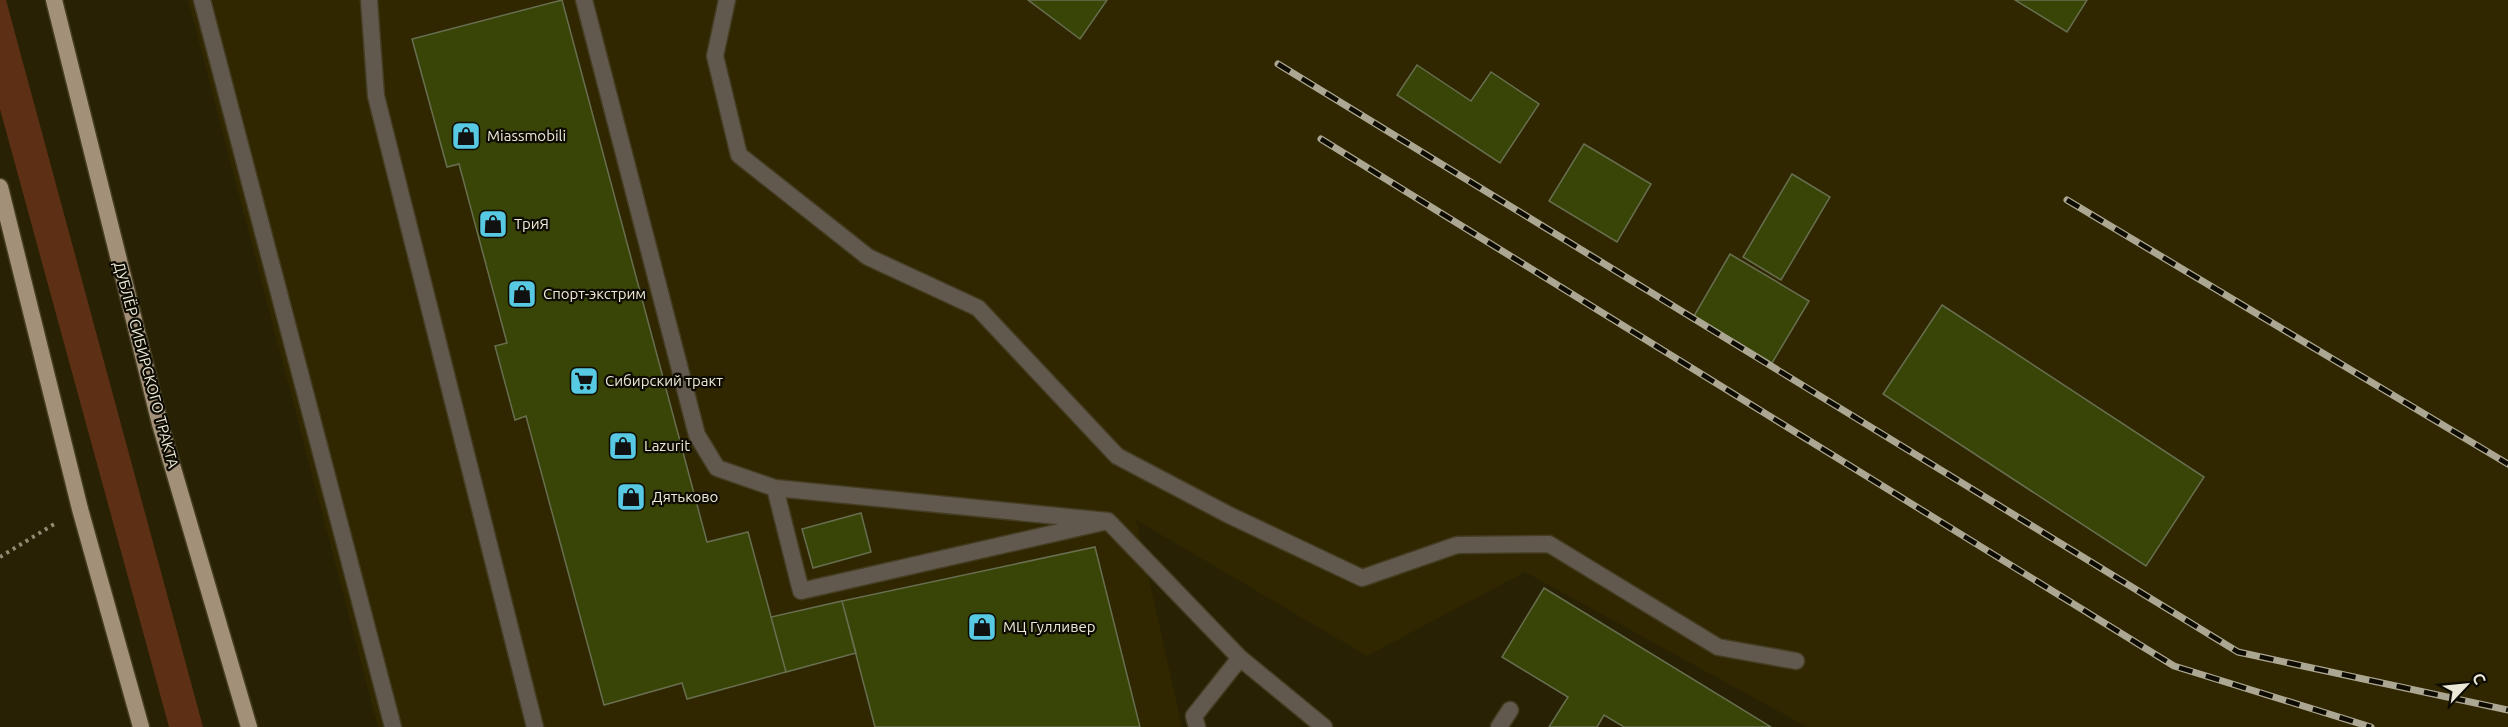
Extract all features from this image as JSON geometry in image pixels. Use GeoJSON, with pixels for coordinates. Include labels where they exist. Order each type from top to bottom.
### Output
{"type":"FeatureCollection","features":[{"type":"Feature","properties":{"kind":"main road","name":"ДУБЛЁР СИБИРСКОГО ТРАКТА"},"geometry":{"type":"LineString","coordinates":[[54,0],[160,424],[249,727]]}},
{"type":"Feature","properties":{"kind":"main road"},"geometry":{"type":"LineString","coordinates":[[0,187],[80,509],[141,727]]}},
{"type":"Feature","properties":{"kind":"lane"},"geometry":{"type":"LineString","coordinates":[[202,0],[393,727]]}},
{"type":"Feature","properties":{"kind":"lane"},"geometry":{"type":"LineString","coordinates":[[369,0],[376,96],[535,727]]}},
{"type":"Feature","properties":{"kind":"lane"},"geometry":{"type":"LineString","coordinates":[[584,0],[589,9],[697,435],[717,468],[775,488],[1108,521],[1240,658],[1324,727]]}},
{"type":"Feature","properties":{"kind":"lane"},"geometry":{"type":"LineString","coordinates":[[727,0],[715,56],[739,155],[868,257],[978,308],[1117,456],[1229,514],[1362,578],[1457,545],[1549,544],[1718,647],[1796,661]]}},
{"type":"Feature","properties":{"kind":"lane"},"geometry":{"type":"LineString","coordinates":[[775,488],[801,591],[1108,521]]}},
{"type":"Feature","properties":{"kind":"lane"},"geometry":{"type":"LineString","coordinates":[[1197,727],[1194,716],[1240,658]]}},
{"type":"Feature","properties":{"kind":"lane"},"geometry":{"type":"LineString","coordinates":[[1499,727],[1510,710]]}},
{"type":"Feature","properties":{"kind":"path"},"geometry":{"type":"LineString","coordinates":[[0,557],[80,509]]}},
{"type":"Feature","properties":{"kind":"shaded area"},"geometry":{"type":"Polygon","coordinates":[[[0,0],[6,0],[203,727],[169,727],[0,109],[0,0]]]}},
{"type":"Feature","properties":{"kind":"shaded area"},"geometry":{"type":"Polygon","coordinates":[[[188,0],[2508,0],[2508,727],[1807,727],[1525,572],[1367,656],[1136,520],[1182,727],[378,727],[188,0]]]}},
{"type":"Feature","properties":{"kind":"building","name":"Сибирский тракт"},"geometry":{"type":"Polygon","coordinates":[[[562,0],[707,542],[748,532],[786,672],[687,699],[682,683],[604,705],[526,416],[515,420],[495,346],[507,343],[459,164],[447,167],[412,39],[562,0]]]}},
{"type":"Feature","properties":{"kind":"building"},"geometry":{"type":"Polygon","coordinates":[[[1028,0],[1107,0],[1080,39],[1028,0]]]}},
{"type":"Feature","properties":{"kind":"building"},"geometry":{"type":"Polygon","coordinates":[[[2015,0],[2087,0],[2067,32],[2015,0]]]}},
{"type":"Feature","properties":{"kind":"building"},"geometry":{"type":"Polygon","coordinates":[[[1417,65],[1471,101],[1491,72],[1539,104],[1500,163],[1397,95],[1417,65]]]}},
{"type":"Feature","properties":{"kind":"building"},"geometry":{"type":"Polygon","coordinates":[[[1584,144],[1651,184],[1617,242],[1549,201],[1584,144]]]}},
{"type":"Feature","properties":{"kind":"building"},"geometry":{"type":"Polygon","coordinates":[[[1792,174],[1830,197],[1781,280],[1743,257],[1792,174]]]}},
{"type":"Feature","properties":{"kind":"building"},"geometry":{"type":"Polygon","coordinates":[[[1730,254],[1809,301],[1772,363],[1694,316],[1730,254]]]}},
{"type":"Feature","properties":{"kind":"building"},"geometry":{"type":"Polygon","coordinates":[[[1942,305],[2204,477],[2146,566],[1883,394],[1942,305]]]}},
{"type":"Feature","properties":{"kind":"building"},"geometry":{"type":"Polygon","coordinates":[[[861,513],[871,552],[813,568],[802,529],[861,513]]]}},
{"type":"Feature","properties":{"kind":"building","name":"МЦ Гулливер"},"geometry":{"type":"Polygon","coordinates":[[[1095,547],[1140,727],[875,727],[842,601],[1095,547]]]}},
{"type":"Feature","properties":{"kind":"building"},"geometry":{"type":"Polygon","coordinates":[[[1544,588],[1771,727],[1624,727],[1604,715],[1597,727],[1549,727],[1568,697],[1502,657],[1544,588]]]}},
{"type":"Feature","properties":{"kind":"building"},"geometry":{"type":"Polygon","coordinates":[[[842,601],[856,653],[786,672],[771,617],[842,601]]]}},
{"type":"Feature","properties":{"kind":"railway"},"geometry":{"type":"LineString","coordinates":[[1278,64],[2238,652],[2508,710]]}},
{"type":"Feature","properties":{"kind":"railway"},"geometry":{"type":"LineString","coordinates":[[1321,139],[2174,666],[2371,727]]}},
{"type":"Feature","properties":{"kind":"railway"},"geometry":{"type":"LineString","coordinates":[[2067,200],[2508,464]]}},
{"type":"Feature","properties":{"kind":"place","name":"Miassmobili"},"geometry":{"type":"Point","coordinates":[466,136]}},
{"type":"Feature","properties":{"kind":"place","name":"ТриЯ"},"geometry":{"type":"Point","coordinates":[493,224]}},
{"type":"Feature","properties":{"kind":"place","name":"Спорт-экстрим"},"geometry":{"type":"Point","coordinates":[522,294]}},
{"type":"Feature","properties":{"kind":"place","name":"Сибирский тракт"},"geometry":{"type":"Point","coordinates":[584,381]}},
{"type":"Feature","properties":{"kind":"place","name":"Lazurit"},"geometry":{"type":"Point","coordinates":[623,446]}},
{"type":"Feature","properties":{"kind":"place","name":"Дятьково"},"geometry":{"type":"Point","coordinates":[631,497]}},
{"type":"Feature","properties":{"kind":"place","name":"МЦ Гулливер"},"geometry":{"type":"Point","coordinates":[982,627]}}]}
